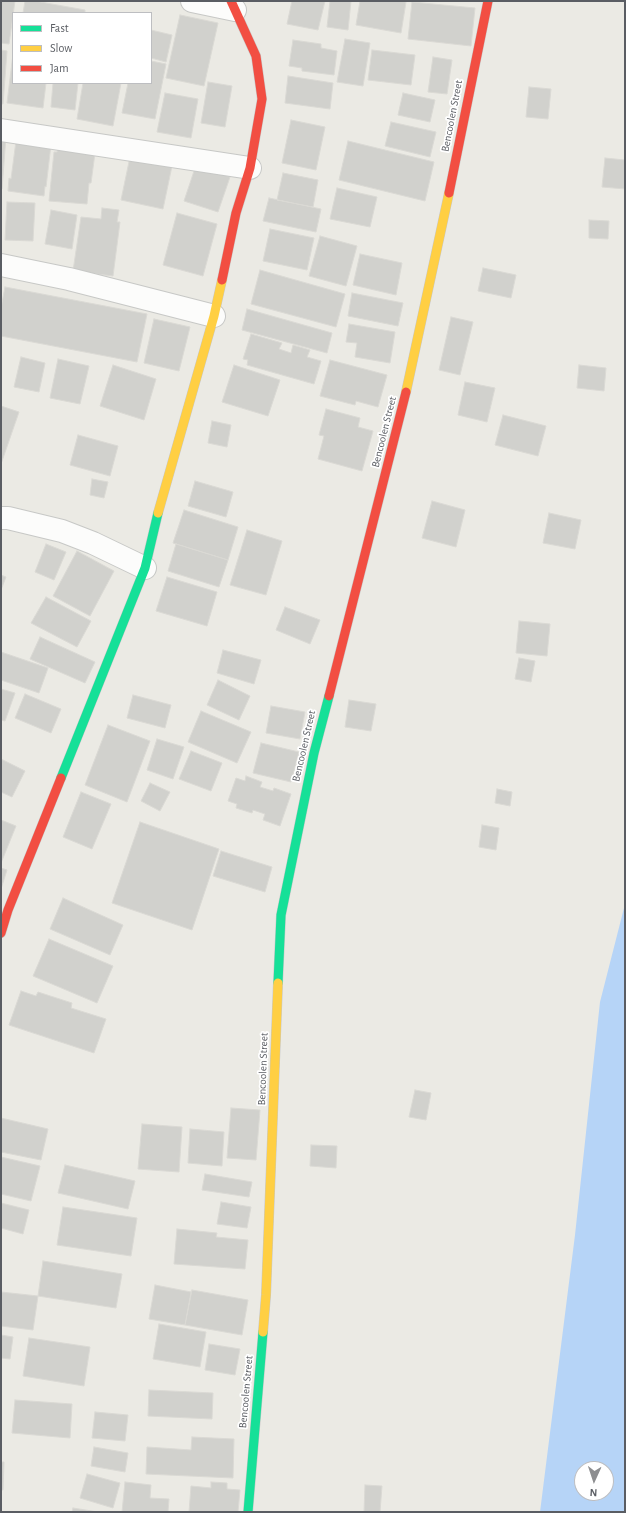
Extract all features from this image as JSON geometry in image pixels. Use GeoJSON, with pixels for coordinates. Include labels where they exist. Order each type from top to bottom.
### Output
{"type":"FeatureCollection","features":[{"type":"Feature","properties":{"kind":"main road","name":"Bencoolen Street"},"geometry":{"type":"LineString","coordinates":[[248,1512],[266,1295],[281,915],[314,753],[402,412],[438,248],[488,1]]}},
{"type":"Feature","properties":{"kind":"main road"},"geometry":{"type":"LineString","coordinates":[[1,933],[8,910],[145,568],[160,503],[214,316],[236,213],[250,168],[262,99],[256,56],[233,6]]}},
{"type":"Feature","properties":{"kind":"street"},"geometry":{"type":"LineString","coordinates":[[192,1],[233,6]]}},
{"type":"Feature","properties":{"kind":"street"},"geometry":{"type":"LineString","coordinates":[[1,130],[250,168]]}},
{"type":"Feature","properties":{"kind":"street"},"geometry":{"type":"LineString","coordinates":[[1,265],[69,279],[214,316]]}},
{"type":"Feature","properties":{"kind":"street"},"geometry":{"type":"LineString","coordinates":[[1,518],[8,518],[62,531],[93,543],[145,568]]}},
{"type":"Feature","properties":{"kind":"water"},"geometry":{"type":"Polygon","coordinates":[[[625,904],[625,1512],[540,1512],[575,1235],[600,1002],[625,904]]]}},
{"type":"Feature","properties":{"kind":"building"},"geometry":{"type":"Polygon","coordinates":[[[1,1],[15,1],[13,12],[12,12],[9,44],[1,43],[1,1]]]}},
{"type":"Feature","properties":{"kind":"building"},"geometry":{"type":"Polygon","coordinates":[[[25,1],[35,1],[85,10],[85,12],[23,12],[25,1]]]}},
{"type":"Feature","properties":{"kind":"building"},"geometry":{"type":"Polygon","coordinates":[[[292,1],[325,1],[318,30],[287,24],[292,1]]]}},
{"type":"Feature","properties":{"kind":"building"},"geometry":{"type":"Polygon","coordinates":[[[330,1],[351,1],[348,30],[327,27],[330,1]]]}},
{"type":"Feature","properties":{"kind":"building"},"geometry":{"type":"Polygon","coordinates":[[[360,1],[406,2],[401,33],[356,25],[360,1]]]}},
{"type":"Feature","properties":{"kind":"building"},"geometry":{"type":"Polygon","coordinates":[[[412,2],[475,8],[471,46],[408,39],[412,2]]]}},
{"type":"Feature","properties":{"kind":"building"},"geometry":{"type":"Polygon","coordinates":[[[180,15],[218,23],[204,86],[166,78],[180,15]]]}},
{"type":"Feature","properties":{"kind":"building"},"geometry":{"type":"Polygon","coordinates":[[[152,30],[172,35],[166,62],[152,58],[152,30]]]}},
{"type":"Feature","properties":{"kind":"building"},"geometry":{"type":"Polygon","coordinates":[[[345,39],[370,43],[363,86],[337,82],[345,39]]]}},
{"type":"Feature","properties":{"kind":"building"},"geometry":{"type":"Polygon","coordinates":[[[293,40],[321,44],[321,48],[337,51],[334,75],[302,71],[302,68],[289,66],[293,40]]]}},
{"type":"Feature","properties":{"kind":"building"},"geometry":{"type":"Polygon","coordinates":[[[1,50],[7,51],[3,104],[1,104],[1,50]]]}},
{"type":"Feature","properties":{"kind":"building"},"geometry":{"type":"Polygon","coordinates":[[[372,50],[415,55],[411,85],[368,80],[372,50]]]}},
{"type":"Feature","properties":{"kind":"building"},"geometry":{"type":"Polygon","coordinates":[[[433,57],[452,60],[447,94],[428,92],[433,57]]]}},
{"type":"Feature","properties":{"kind":"building"},"geometry":{"type":"Polygon","coordinates":[[[152,61],[166,64],[155,119],[122,113],[128,84],[152,84],[152,61]]]}},
{"type":"Feature","properties":{"kind":"building"},"geometry":{"type":"Polygon","coordinates":[[[12,62],[12,84],[46,84],[43,108],[7,103],[12,62]]]}},
{"type":"Feature","properties":{"kind":"building"},"geometry":{"type":"Polygon","coordinates":[[[288,76],[333,83],[330,109],[285,103],[288,76]]]}},
{"type":"Feature","properties":{"kind":"building"},"geometry":{"type":"Polygon","coordinates":[[[208,82],[232,86],[225,127],[201,123],[208,82]]]}},
{"type":"Feature","properties":{"kind":"building"},"geometry":{"type":"Polygon","coordinates":[[[53,84],[78,84],[75,110],[51,107],[53,84]]]}},
{"type":"Feature","properties":{"kind":"building"},"geometry":{"type":"Polygon","coordinates":[[[83,84],[121,84],[113,126],[77,119],[83,84]]]}},
{"type":"Feature","properties":{"kind":"building"},"geometry":{"type":"Polygon","coordinates":[[[529,87],[551,89],[548,119],[526,117],[529,87]]]}},
{"type":"Feature","properties":{"kind":"building"},"geometry":{"type":"Polygon","coordinates":[[[165,93],[198,99],[191,138],[157,132],[165,93]]]}},
{"type":"Feature","properties":{"kind":"building"},"geometry":{"type":"Polygon","coordinates":[[[403,93],[435,100],[430,122],[398,115],[403,93]]]}},
{"type":"Feature","properties":{"kind":"building"},"geometry":{"type":"Polygon","coordinates":[[[291,120],[325,127],[316,170],[282,163],[291,120]]]}},
{"type":"Feature","properties":{"kind":"building"},"geometry":{"type":"Polygon","coordinates":[[[391,122],[436,132],[430,157],[385,146],[391,122]]]}},
{"type":"Feature","properties":{"kind":"building"},"geometry":{"type":"Polygon","coordinates":[[[1,136],[6,136],[2,189],[1,189],[1,136]]]}},
{"type":"Feature","properties":{"kind":"building"},"geometry":{"type":"Polygon","coordinates":[[[16,141],[51,145],[44,196],[8,191],[16,141]]]}},
{"type":"Feature","properties":{"kind":"building"},"geometry":{"type":"Polygon","coordinates":[[[348,141],[434,162],[425,201],[339,180],[348,141]]]}},
{"type":"Feature","properties":{"kind":"building"},"geometry":{"type":"Polygon","coordinates":[[[58,149],[95,153],[91,183],[89,183],[87,204],[49,201],[54,152],[57,152],[58,149]]]}},
{"type":"Feature","properties":{"kind":"building"},"geometry":{"type":"Polygon","coordinates":[[[130,157],[172,166],[163,209],[121,200],[130,157]]]}},
{"type":"Feature","properties":{"kind":"building"},"geometry":{"type":"Polygon","coordinates":[[[605,158],[625,160],[625,189],[602,187],[605,158]]]}},
{"type":"Feature","properties":{"kind":"building"},"geometry":{"type":"Polygon","coordinates":[[[196,165],[230,177],[218,212],[184,201],[196,165]]]}},
{"type":"Feature","properties":{"kind":"building"},"geometry":{"type":"Polygon","coordinates":[[[283,173],[318,180],[313,207],[277,200],[283,173]]]}},
{"type":"Feature","properties":{"kind":"building"},"geometry":{"type":"Polygon","coordinates":[[[337,188],[377,197],[370,227],[330,219],[337,188]]]}},
{"type":"Feature","properties":{"kind":"building"},"geometry":{"type":"Polygon","coordinates":[[[269,198],[321,209],[316,232],[263,221],[269,198]]]}},
{"type":"Feature","properties":{"kind":"building"},"geometry":{"type":"Polygon","coordinates":[[[7,202],[35,203],[33,241],[5,240],[7,202]]]}},
{"type":"Feature","properties":{"kind":"building"},"geometry":{"type":"Polygon","coordinates":[[[102,208],[119,210],[117,222],[120,222],[113,276],[73,271],[81,217],[101,219],[102,208]]]}},
{"type":"Feature","properties":{"kind":"building"},"geometry":{"type":"Polygon","coordinates":[[[51,210],[77,215],[72,249],[45,244],[51,210]]]}},
{"type":"Feature","properties":{"kind":"building"},"geometry":{"type":"Polygon","coordinates":[[[177,213],[217,224],[203,276],[163,265],[177,213]]]}},
{"type":"Feature","properties":{"kind":"building"},"geometry":{"type":"Polygon","coordinates":[[[589,220],[609,221],[608,239],[589,238],[589,220]]]}},
{"type":"Feature","properties":{"kind":"building"},"geometry":{"type":"Polygon","coordinates":[[[270,229],[314,238],[307,270],[263,261],[270,229]]]}},
{"type":"Feature","properties":{"kind":"building"},"geometry":{"type":"Polygon","coordinates":[[[320,236],[357,246],[346,286],[309,276],[320,236]]]}},
{"type":"Feature","properties":{"kind":"building"},"geometry":{"type":"Polygon","coordinates":[[[360,254],[402,263],[396,295],[353,285],[360,254]]]}},
{"type":"Feature","properties":{"kind":"building"},"geometry":{"type":"Polygon","coordinates":[[[483,268],[516,275],[511,298],[478,291],[483,268]]]}},
{"type":"Feature","properties":{"kind":"building"},"geometry":{"type":"Polygon","coordinates":[[[260,270],[345,294],[336,327],[251,304],[260,270]]]}},
{"type":"Feature","properties":{"kind":"building"},"geometry":{"type":"Polygon","coordinates":[[[5,287],[147,314],[137,362],[1,336],[1,308],[5,287]]]}},
{"type":"Feature","properties":{"kind":"building"},"geometry":{"type":"Polygon","coordinates":[[[352,293],[403,303],[398,326],[348,316],[352,293]]]}},
{"type":"Feature","properties":{"kind":"building"},"geometry":{"type":"Polygon","coordinates":[[[247,309],[332,333],[327,353],[242,330],[247,309]]]}},
{"type":"Feature","properties":{"kind":"building"},"geometry":{"type":"Polygon","coordinates":[[[451,317],[473,322],[460,375],[439,370],[451,317]]]}},
{"type":"Feature","properties":{"kind":"building"},"geometry":{"type":"Polygon","coordinates":[[[154,319],[190,327],[179,371],[144,363],[154,319]]]}},
{"type":"Feature","properties":{"kind":"building"},"geometry":{"type":"Polygon","coordinates":[[[349,324],[395,332],[390,363],[355,357],[357,343],[346,342],[349,324]]]}},
{"type":"Feature","properties":{"kind":"building"},"geometry":{"type":"Polygon","coordinates":[[[251,334],[282,343],[279,349],[291,353],[293,345],[310,350],[307,357],[321,361],[314,384],[247,365],[248,360],[243,359],[251,334]]]}},
{"type":"Feature","properties":{"kind":"building"},"geometry":{"type":"Polygon","coordinates":[[[21,357],[45,363],[39,392],[14,387],[21,357]]]}},
{"type":"Feature","properties":{"kind":"building"},"geometry":{"type":"Polygon","coordinates":[[[58,359],[89,366],[80,404],[50,398],[58,359]]]}},
{"type":"Feature","properties":{"kind":"building"},"geometry":{"type":"Polygon","coordinates":[[[330,360],[387,375],[378,407],[356,401],[355,405],[320,396],[330,360]]]}},
{"type":"Feature","properties":{"kind":"building"},"geometry":{"type":"Polygon","coordinates":[[[113,365],[156,379],[144,420],[100,406],[113,365]]]}},
{"type":"Feature","properties":{"kind":"building"},"geometry":{"type":"Polygon","coordinates":[[[234,365],[280,380],[268,416],[222,402],[234,365]]]}},
{"type":"Feature","properties":{"kind":"building"},"geometry":{"type":"Polygon","coordinates":[[[579,365],[606,368],[604,391],[577,388],[579,365]]]}},
{"type":"Feature","properties":{"kind":"building"},"geometry":{"type":"Polygon","coordinates":[[[465,382],[495,388],[487,422],[458,415],[465,382]]]}},
{"type":"Feature","properties":{"kind":"building"},"geometry":{"type":"Polygon","coordinates":[[[1,406],[19,412],[1,464],[1,406]]]}},
{"type":"Feature","properties":{"kind":"building"},"geometry":{"type":"Polygon","coordinates":[[[326,409],[360,418],[358,427],[373,431],[362,471],[318,459],[324,436],[319,435],[326,409]]]}},
{"type":"Feature","properties":{"kind":"building"},"geometry":{"type":"Polygon","coordinates":[[[503,415],[546,426],[538,456],[495,445],[503,415]]]}},
{"type":"Feature","properties":{"kind":"building"},"geometry":{"type":"Polygon","coordinates":[[[212,421],[231,425],[227,447],[208,443],[212,421]]]}},
{"type":"Feature","properties":{"kind":"building"},"geometry":{"type":"Polygon","coordinates":[[[78,435],[118,446],[110,476],[70,465],[78,435]]]}},
{"type":"Feature","properties":{"kind":"building"},"geometry":{"type":"Polygon","coordinates":[[[92,479],[108,482],[104,498],[90,495],[92,479]]]}},
{"type":"Feature","properties":{"kind":"building"},"geometry":{"type":"Polygon","coordinates":[[[195,481],[233,492],[226,517],[188,506],[195,481]]]}},
{"type":"Feature","properties":{"kind":"building"},"geometry":{"type":"Polygon","coordinates":[[[432,501],[465,510],[456,547],[422,538],[432,501]]]}},
{"type":"Feature","properties":{"kind":"building"},"geometry":{"type":"Polygon","coordinates":[[[184,510],[238,527],[228,560],[173,543],[184,510]]]}},
{"type":"Feature","properties":{"kind":"building"},"geometry":{"type":"Polygon","coordinates":[[[549,513],[581,520],[575,549],[543,543],[549,513]]]}},
{"type":"Feature","properties":{"kind":"building"},"geometry":{"type":"Polygon","coordinates":[[[247,530],[282,541],[266,595],[230,585],[247,530]]]}},
{"type":"Feature","properties":{"kind":"building"},"geometry":{"type":"Polygon","coordinates":[[[46,544],[66,552],[54,580],[35,572],[46,544]]]}},
{"type":"Feature","properties":{"kind":"building"},"geometry":{"type":"Polygon","coordinates":[[[176,544],[228,560],[219,587],[168,571],[176,544]]]}},
{"type":"Feature","properties":{"kind":"building"},"geometry":{"type":"Polygon","coordinates":[[[77,551],[114,571],[90,616],[53,596],[77,551]]]}},
{"type":"Feature","properties":{"kind":"building"},"geometry":{"type":"Polygon","coordinates":[[[1,575],[6,577],[1,590],[1,575]]]}},
{"type":"Feature","properties":{"kind":"building"},"geometry":{"type":"Polygon","coordinates":[[[167,577],[217,592],[207,626],[156,611],[167,577]]]}},
{"type":"Feature","properties":{"kind":"building"},"geometry":{"type":"Polygon","coordinates":[[[46,597],[91,621],[77,647],[31,623],[46,597]]]}},
{"type":"Feature","properties":{"kind":"building"},"geometry":{"type":"Polygon","coordinates":[[[285,607],[320,620],[310,644],[276,630],[285,607]]]}},
{"type":"Feature","properties":{"kind":"building"},"geometry":{"type":"Polygon","coordinates":[[[519,621],[550,624],[547,656],[516,653],[519,621]]]}},
{"type":"Feature","properties":{"kind":"building"},"geometry":{"type":"Polygon","coordinates":[[[40,637],[95,662],[85,683],[30,659],[40,637]]]}},
{"type":"Feature","properties":{"kind":"building"},"geometry":{"type":"Polygon","coordinates":[[[223,650],[261,660],[254,684],[217,673],[223,650]]]}},
{"type":"Feature","properties":{"kind":"building"},"geometry":{"type":"Polygon","coordinates":[[[1,652],[48,668],[39,693],[1,680],[1,652]]]}},
{"type":"Feature","properties":{"kind":"building"},"geometry":{"type":"Polygon","coordinates":[[[519,658],[535,661],[531,682],[515,679],[519,658]]]}},
{"type":"Feature","properties":{"kind":"building"},"geometry":{"type":"Polygon","coordinates":[[[218,680],[250,696],[239,720],[207,705],[218,680]]]}},
{"type":"Feature","properties":{"kind":"building"},"geometry":{"type":"Polygon","coordinates":[[[1,689],[15,693],[5,721],[1,720],[1,689]]]}},
{"type":"Feature","properties":{"kind":"building"},"geometry":{"type":"Polygon","coordinates":[[[25,694],[61,709],[51,733],[15,718],[25,694]]]}},
{"type":"Feature","properties":{"kind":"building"},"geometry":{"type":"Polygon","coordinates":[[[133,695],[171,705],[165,728],[127,718],[133,695]]]}},
{"type":"Feature","properties":{"kind":"building"},"geometry":{"type":"Polygon","coordinates":[[[349,700],[376,704],[371,731],[345,727],[349,700]]]}},
{"type":"Feature","properties":{"kind":"building"},"geometry":{"type":"Polygon","coordinates":[[[271,706],[305,712],[300,739],[266,733],[271,706]]]}},
{"type":"Feature","properties":{"kind":"building"},"geometry":{"type":"Polygon","coordinates":[[[201,711],[251,732],[237,763],[188,742],[201,711]]]}},
{"type":"Feature","properties":{"kind":"building"},"geometry":{"type":"Polygon","coordinates":[[[108,725],[150,741],[127,802],[85,785],[108,725]]]}},
{"type":"Feature","properties":{"kind":"building"},"geometry":{"type":"Polygon","coordinates":[[[157,739],[184,747],[173,779],[147,770],[157,739]]]}},
{"type":"Feature","properties":{"kind":"building"},"geometry":{"type":"Polygon","coordinates":[[[261,743],[299,752],[291,782],[253,773],[261,743]]]}},
{"type":"Feature","properties":{"kind":"building"},"geometry":{"type":"Polygon","coordinates":[[[191,751],[222,763],[211,791],[179,779],[191,751]]]}},
{"type":"Feature","properties":{"kind":"building"},"geometry":{"type":"Polygon","coordinates":[[[1,759],[25,771],[12,797],[1,792],[1,759]]]}},
{"type":"Feature","properties":{"kind":"building"},"geometry":{"type":"Polygon","coordinates":[[[246,776],[262,782],[260,787],[273,791],[274,788],[291,794],[280,826],[263,820],[265,814],[253,810],[252,813],[236,808],[237,804],[228,801],[236,778],[245,781],[246,776]]]}},
{"type":"Feature","properties":{"kind":"building"},"geometry":{"type":"Polygon","coordinates":[[[150,783],[170,792],[160,811],[141,801],[150,783]]]}},
{"type":"Feature","properties":{"kind":"building"},"geometry":{"type":"Polygon","coordinates":[[[497,789],[512,792],[510,806],[495,803],[497,789]]]}},
{"type":"Feature","properties":{"kind":"building"},"geometry":{"type":"Polygon","coordinates":[[[81,792],[111,804],[92,849],[63,837],[81,792]]]}},
{"type":"Feature","properties":{"kind":"building"},"geometry":{"type":"Polygon","coordinates":[[[1,820],[16,826],[1,863],[1,820]]]}},
{"type":"Feature","properties":{"kind":"building"},"geometry":{"type":"Polygon","coordinates":[[[140,822],[219,849],[192,930],[112,903],[140,822]]]}},
{"type":"Feature","properties":{"kind":"building"},"geometry":{"type":"Polygon","coordinates":[[[482,825],[499,828],[496,850],[479,847],[482,825]]]}},
{"type":"Feature","properties":{"kind":"building"},"geometry":{"type":"Polygon","coordinates":[[[221,851],[272,867],[265,892],[213,876],[221,851]]]}},
{"type":"Feature","properties":{"kind":"building"},"geometry":{"type":"Polygon","coordinates":[[[1,868],[7,870],[1,889],[1,868]]]}},
{"type":"Feature","properties":{"kind":"building"},"geometry":{"type":"Polygon","coordinates":[[[63,898],[123,925],[110,955],[50,929],[63,898]]]}},
{"type":"Feature","properties":{"kind":"building"},"geometry":{"type":"Polygon","coordinates":[[[49,939],[113,966],[97,1003],[33,976],[49,939]]]}},
{"type":"Feature","properties":{"kind":"building"},"geometry":{"type":"Polygon","coordinates":[[[21,991],[36,996],[38,992],[72,1003],[71,1008],[106,1019],[94,1053],[9,1025],[21,991]]]}},
{"type":"Feature","properties":{"kind":"building"},"geometry":{"type":"Polygon","coordinates":[[[415,1090],[431,1093],[426,1120],[409,1117],[415,1090]]]}},
{"type":"Feature","properties":{"kind":"building"},"geometry":{"type":"Polygon","coordinates":[[[231,1108],[260,1110],[256,1160],[227,1158],[231,1108]]]}},
{"type":"Feature","properties":{"kind":"building"},"geometry":{"type":"Polygon","coordinates":[[[1,1118],[48,1129],[41,1160],[1,1152],[1,1118]]]}},
{"type":"Feature","properties":{"kind":"building"},"geometry":{"type":"Polygon","coordinates":[[[142,1124],[182,1127],[179,1172],[138,1169],[142,1124]]]}},
{"type":"Feature","properties":{"kind":"building"},"geometry":{"type":"Polygon","coordinates":[[[190,1129],[224,1132],[222,1166],[188,1163],[190,1129]]]}},
{"type":"Feature","properties":{"kind":"building"},"geometry":{"type":"Polygon","coordinates":[[[311,1145],[337,1146],[336,1168],[310,1166],[311,1145]]]}},
{"type":"Feature","properties":{"kind":"building"},"geometry":{"type":"Polygon","coordinates":[[[1,1157],[40,1166],[31,1201],[1,1194],[1,1157]]]}},
{"type":"Feature","properties":{"kind":"building"},"geometry":{"type":"Polygon","coordinates":[[[65,1165],[135,1181],[128,1209],[58,1193],[65,1165]]]}},
{"type":"Feature","properties":{"kind":"building"},"geometry":{"type":"Polygon","coordinates":[[[205,1174],[252,1182],[249,1197],[202,1190],[205,1174]]]}},
{"type":"Feature","properties":{"kind":"building"},"geometry":{"type":"Polygon","coordinates":[[[221,1202],[251,1207],[247,1228],[217,1224],[221,1202]]]}},
{"type":"Feature","properties":{"kind":"building"},"geometry":{"type":"Polygon","coordinates":[[[1,1203],[29,1210],[23,1234],[1,1228],[1,1203]]]}},
{"type":"Feature","properties":{"kind":"building"},"geometry":{"type":"Polygon","coordinates":[[[63,1207],[137,1218],[131,1256],[57,1245],[63,1207]]]}},
{"type":"Feature","properties":{"kind":"building"},"geometry":{"type":"Polygon","coordinates":[[[177,1229],[217,1233],[216,1237],[248,1240],[245,1269],[174,1264],[177,1229]]]}},
{"type":"Feature","properties":{"kind":"building"},"geometry":{"type":"Polygon","coordinates":[[[43,1261],[122,1274],[116,1308],[38,1296],[43,1261]]]}},
{"type":"Feature","properties":{"kind":"building"},"geometry":{"type":"Polygon","coordinates":[[[155,1285],[191,1292],[185,1325],[149,1319],[155,1285]]]}},
{"type":"Feature","properties":{"kind":"building"},"geometry":{"type":"Polygon","coordinates":[[[192,1290],[248,1300],[242,1335],[185,1325],[192,1290]]]}},
{"type":"Feature","properties":{"kind":"building"},"geometry":{"type":"Polygon","coordinates":[[[1,1292],[38,1296],[33,1330],[1,1326],[1,1292]]]}},
{"type":"Feature","properties":{"kind":"building"},"geometry":{"type":"Polygon","coordinates":[[[159,1324],[206,1332],[200,1367],[153,1359],[159,1324]]]}},
{"type":"Feature","properties":{"kind":"building"},"geometry":{"type":"Polygon","coordinates":[[[1,1335],[13,1337],[10,1359],[1,1358],[1,1335]]]}},
{"type":"Feature","properties":{"kind":"building"},"geometry":{"type":"Polygon","coordinates":[[[29,1338],[90,1347],[84,1386],[23,1376],[29,1338]]]}},
{"type":"Feature","properties":{"kind":"building"},"geometry":{"type":"Polygon","coordinates":[[[209,1344],[240,1349],[235,1375],[205,1370],[209,1344]]]}},
{"type":"Feature","properties":{"kind":"building"},"geometry":{"type":"Polygon","coordinates":[[[149,1390],[213,1393],[212,1419],[148,1416],[149,1390]]]}},
{"type":"Feature","properties":{"kind":"building"},"geometry":{"type":"Polygon","coordinates":[[[15,1400],[72,1404],[70,1438],[12,1433],[15,1400]]]}},
{"type":"Feature","properties":{"kind":"building"},"geometry":{"type":"Polygon","coordinates":[[[95,1412],[128,1415],[125,1441],[92,1438],[95,1412]]]}},
{"type":"Feature","properties":{"kind":"building"},"geometry":{"type":"Polygon","coordinates":[[[192,1437],[234,1439],[233,1478],[146,1474],[147,1447],[191,1450],[192,1437]]]}},
{"type":"Feature","properties":{"kind":"building"},"geometry":{"type":"Polygon","coordinates":[[[94,1447],[128,1453],[125,1472],[91,1466],[94,1447]]]}},
{"type":"Feature","properties":{"kind":"building"},"geometry":{"type":"Polygon","coordinates":[[[1,1462],[4,1462],[3,1490],[1,1490],[1,1462]]]}},
{"type":"Feature","properties":{"kind":"building"},"geometry":{"type":"Polygon","coordinates":[[[87,1474],[120,1483],[113,1508],[80,1498],[87,1474]]]}},
{"type":"Feature","properties":{"kind":"building"},"geometry":{"type":"Polygon","coordinates":[[[125,1482],[151,1485],[150,1498],[169,1499],[168,1512],[122,1512],[125,1482]]]}},
{"type":"Feature","properties":{"kind":"building"},"geometry":{"type":"Polygon","coordinates":[[[211,1482],[227,1483],[227,1489],[240,1490],[238,1512],[189,1512],[191,1486],[211,1488],[211,1482]]]}},
{"type":"Feature","properties":{"kind":"building"},"geometry":{"type":"Polygon","coordinates":[[[365,1485],[382,1486],[380,1512],[364,1512],[365,1485]]]}},
{"type":"Feature","properties":{"kind":"building"},"geometry":{"type":"Polygon","coordinates":[[[73,1508],[98,1512],[72,1512],[73,1508]]]}},
{"type":"Feature","properties":{"kind":"traffic: fast"},"geometry":{"type":"LineString","coordinates":[[61,778],[145,568],[158,513]]}},
{"type":"Feature","properties":{"kind":"traffic: fast"},"geometry":{"type":"LineString","coordinates":[[278,983],[281,915],[314,753],[329,696]]}},
{"type":"Feature","properties":{"kind":"traffic: fast"},"geometry":{"type":"LineString","coordinates":[[248,1512],[263,1332]]}},
{"type":"Feature","properties":{"kind":"traffic: slow"},"geometry":{"type":"LineString","coordinates":[[406,392],[449,193]]}},
{"type":"Feature","properties":{"kind":"traffic: slow"},"geometry":{"type":"LineString","coordinates":[[158,513],[214,316],[222,280]]}},
{"type":"Feature","properties":{"kind":"traffic: slow"},"geometry":{"type":"LineString","coordinates":[[263,1332],[266,1295],[278,983]]}},
{"type":"Feature","properties":{"kind":"traffic: jam"},"geometry":{"type":"LineString","coordinates":[[222,280],[236,213],[250,168],[262,99],[256,56],[231,1]]}},
{"type":"Feature","properties":{"kind":"traffic: jam"},"geometry":{"type":"LineString","coordinates":[[449,193],[488,1]]}},
{"type":"Feature","properties":{"kind":"traffic: jam"},"geometry":{"type":"LineString","coordinates":[[329,696],[406,392]]}},
{"type":"Feature","properties":{"kind":"traffic: jam"},"geometry":{"type":"LineString","coordinates":[[1,933],[8,910],[61,778]]}}]}
